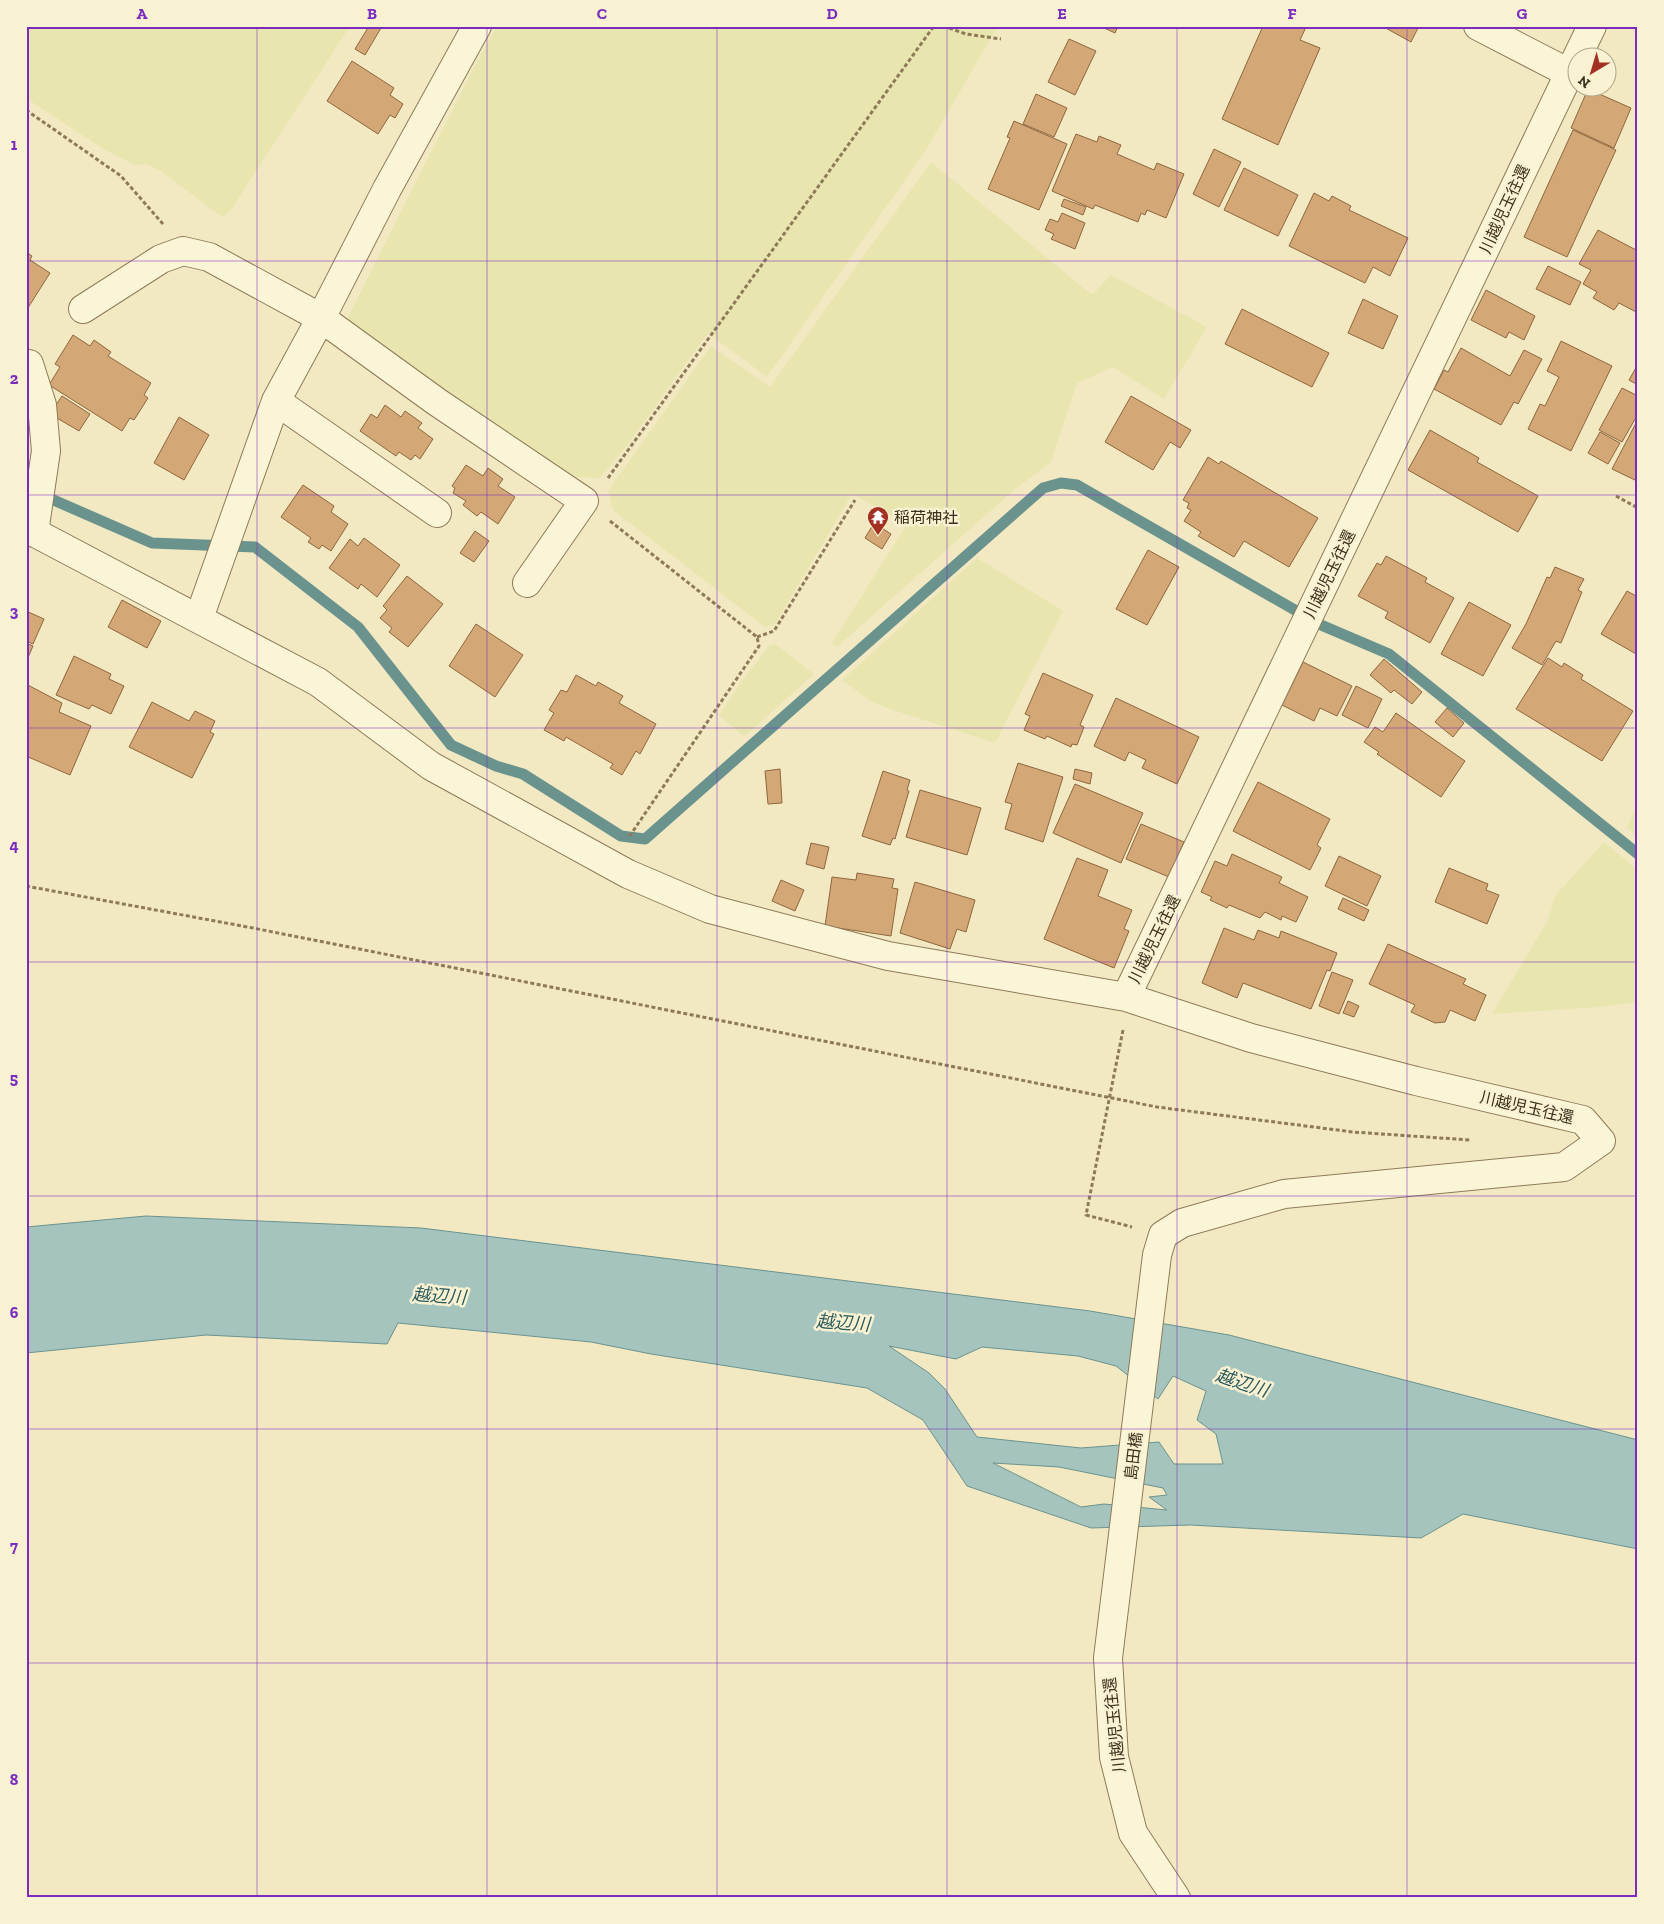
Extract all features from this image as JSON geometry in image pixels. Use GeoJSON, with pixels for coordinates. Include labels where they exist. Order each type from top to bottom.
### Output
{"type":"FeatureCollection","features":[{"type":"Feature","properties":{"kind":"street"},"geometry":{"type":"LineString","coordinates":[[199,618],[276,401],[387,189],[477,26]]}},
{"type":"Feature","properties":{"kind":"street"},"geometry":{"type":"LineString","coordinates":[[1478,26],[1566,71]]}},
{"type":"Feature","properties":{"kind":"street","name":"川越児玉往還"},"geometry":{"type":"LineString","coordinates":[[1581,48],[1592,26]]}},
{"type":"Feature","properties":{"kind":"street","name":"川越児玉往還"},"geometry":{"type":"LineString","coordinates":[[1160,1245],[1182,1223],[1284,1194],[1564,1167],[1601,1141],[1583,1120],[1416,1081],[1252,1038],[1126,1009],[1566,79]]}},
{"type":"Feature","properties":{"kind":"street"},"geometry":{"type":"LineString","coordinates":[[83,309],[161,259],[183,251],[210,257],[321,318],[437,402],[587,503],[526,583]]}},
{"type":"Feature","properties":{"kind":"street"},"geometry":{"type":"LineString","coordinates":[[29,364],[42,405],[46,451],[30,530],[112,575],[199,618],[318,682],[431,766],[628,874],[710,909],[888,956],[1126,1009]]}},
{"type":"Feature","properties":{"kind":"street"},"geometry":{"type":"LineString","coordinates":[[276,401],[437,513]]}},
{"type":"Feature","properties":{"kind":"street","name":"島田橋"},"geometry":{"type":"LineString","coordinates":[[1108,1658],[1160,1245]]}},
{"type":"Feature","properties":{"kind":"street","name":"川越児玉往還"},"geometry":{"type":"LineString","coordinates":[[1108,1658],[1114,1756],[1132,1833],[1176,1898]]}},
{"type":"Feature","properties":{"kind":"path"},"geometry":{"type":"LineString","coordinates":[[611,864],[759,646],[756,637],[587,503],[934,26]]}},
{"type":"Feature","properties":{"kind":"path"},"geometry":{"type":"LineString","coordinates":[[943,26],[966,34],[1001,40]]}},
{"type":"Feature","properties":{"kind":"path"},"geometry":{"type":"LineString","coordinates":[[26,110],[121,176],[152,209],[183,251]]}},
{"type":"Feature","properties":{"kind":"path"},"geometry":{"type":"LineString","coordinates":[[1616,496],[1638,508]]}},
{"type":"Feature","properties":{"kind":"path"},"geometry":{"type":"LineString","coordinates":[[756,637],[774,631],[855,500]]}},
{"type":"Feature","properties":{"kind":"path"},"geometry":{"type":"LineString","coordinates":[[26,886],[253,928],[1156,1107],[1354,1132],[1472,1140]]}},
{"type":"Feature","properties":{"kind":"path"},"geometry":{"type":"LineString","coordinates":[[1126,1009],[1086,1215],[1160,1245]]}},
{"type":"Feature","properties":{"kind":"shaded area"},"geometry":{"type":"Polygon","coordinates":[[[26,26],[146,26],[153,30],[155,26],[350,26],[231,210],[222,217],[161,171],[147,164],[135,165],[105,150],[26,98],[26,26]]]}},
{"type":"Feature","properties":{"kind":"shaded area"},"geometry":{"type":"Polygon","coordinates":[[[497,26],[998,26],[926,150],[767,377],[708,333],[626,447],[600,478],[571,477],[353,331],[348,317],[474,67],[497,26]]]}},
{"type":"Feature","properties":{"kind":"shaded area"},"geometry":{"type":"Polygon","coordinates":[[[931,162],[1092,295],[1111,275],[1207,327],[1164,399],[1113,367],[1077,383],[1051,462],[1014,490],[837,647],[832,643],[907,524],[852,494],[775,624],[765,627],[613,510],[608,491],[711,346],[770,387],[931,162]]]}},
{"type":"Feature","properties":{"kind":"shaded area"},"geometry":{"type":"Polygon","coordinates":[[[977,558],[1063,611],[995,743],[872,702],[842,680],[977,558]]]}},
{"type":"Feature","properties":{"kind":"shaded area"},"geometry":{"type":"Polygon","coordinates":[[[775,644],[814,674],[744,737],[719,715],[770,645],[775,644]]]}},
{"type":"Feature","properties":{"kind":"shaded area"},"geometry":{"type":"Polygon","coordinates":[[[1638,800],[1638,837],[1627,828],[1638,800]]]}},
{"type":"Feature","properties":{"kind":"shaded area"},"geometry":{"type":"Polygon","coordinates":[[[1604,842],[1638,870],[1638,1002],[1599,1007],[1492,1014],[1548,920],[1555,896],[1604,842]]]}},
{"type":"Feature","properties":{"kind":"water","name":"越辺川"},"geometry":{"type":"Polygon","coordinates":[[[146,1216],[421,1228],[1090,1311],[1229,1335],[1638,1440],[1638,1549],[1463,1514],[1421,1538],[1191,1525],[1091,1528],[967,1486],[923,1420],[867,1388],[651,1354],[591,1342],[398,1323],[387,1344],[206,1335],[26,1353],[26,1227],[146,1216]],[[889,1346],[929,1373],[945,1389],[977,1437],[1081,1448],[1159,1442],[1174,1464],[1223,1464],[1216,1434],[1197,1420],[1206,1391],[1173,1376],[1158,1399],[1116,1366],[1078,1356],[982,1347],[956,1359],[889,1346]],[[993,1463],[1081,1507],[1104,1504],[1167,1510],[1149,1497],[1167,1495],[1163,1488],[1059,1467],[993,1463]]]}},
{"type":"Feature","properties":{"kind":"building"},"geometry":{"type":"Polygon","coordinates":[[[369,26],[381,28],[365,55],[355,49],[369,26]]]}},
{"type":"Feature","properties":{"kind":"building"},"geometry":{"type":"Polygon","coordinates":[[[1100,26],[1118,26],[1115,33],[1100,26]]]}},
{"type":"Feature","properties":{"kind":"building"},"geometry":{"type":"Polygon","coordinates":[[[1263,26],[1306,27],[1300,40],[1320,48],[1278,145],[1222,119],[1263,26]]]}},
{"type":"Feature","properties":{"kind":"building"},"geometry":{"type":"Polygon","coordinates":[[[1382,26],[1419,26],[1411,42],[1382,26]]]}},
{"type":"Feature","properties":{"kind":"building"},"geometry":{"type":"Polygon","coordinates":[[[1069,39],[1096,51],[1075,95],[1048,82],[1069,39]]]}},
{"type":"Feature","properties":{"kind":"building"},"geometry":{"type":"Polygon","coordinates":[[[352,61],[394,88],[390,95],[403,104],[395,118],[390,115],[378,134],[327,101],[352,61]]]}},
{"type":"Feature","properties":{"kind":"building"},"geometry":{"type":"Polygon","coordinates":[[[1036,94],[1067,108],[1054,137],[1023,124],[1036,94]]]}},
{"type":"Feature","properties":{"kind":"building"},"geometry":{"type":"Polygon","coordinates":[[[1584,98],[1608,98],[1631,108],[1614,148],[1571,128],[1584,98]]]}},
{"type":"Feature","properties":{"kind":"building"},"geometry":{"type":"Polygon","coordinates":[[[1014,121],[1067,144],[1039,210],[988,189],[1010,138],[1007,137],[1014,121]]]}},
{"type":"Feature","properties":{"kind":"building"},"geometry":{"type":"Polygon","coordinates":[[[1573,130],[1616,150],[1567,257],[1524,237],[1573,130]]]}},
{"type":"Feature","properties":{"kind":"building"},"geometry":{"type":"Polygon","coordinates":[[[1076,134],[1097,142],[1099,136],[1121,145],[1117,154],[1154,170],[1157,163],[1184,174],[1166,218],[1147,210],[1145,215],[1141,213],[1138,222],[1095,205],[1093,209],[1052,191],[1076,134]]]}},
{"type":"Feature","properties":{"kind":"building"},"geometry":{"type":"Polygon","coordinates":[[[1214,149],[1241,162],[1219,207],[1193,194],[1214,149]]]}},
{"type":"Feature","properties":{"kind":"building"},"geometry":{"type":"Polygon","coordinates":[[[1244,168],[1298,195],[1278,236],[1224,210],[1244,168]]]}},
{"type":"Feature","properties":{"kind":"building"},"geometry":{"type":"Polygon","coordinates":[[[1314,193],[1329,201],[1332,196],[1351,206],[1349,210],[1408,238],[1390,276],[1373,267],[1365,283],[1289,246],[1314,193]]]}},
{"type":"Feature","properties":{"kind":"building"},"geometry":{"type":"Polygon","coordinates":[[[1064,199],[1086,207],[1083,215],[1061,206],[1064,199]]]}},
{"type":"Feature","properties":{"kind":"building"},"geometry":{"type":"Polygon","coordinates":[[[1062,213],[1085,223],[1075,249],[1051,239],[1054,234],[1045,230],[1050,219],[1058,222],[1062,213]]]}},
{"type":"Feature","properties":{"kind":"building"},"geometry":{"type":"Polygon","coordinates":[[[1598,230],[1638,251],[1638,313],[1619,303],[1614,310],[1593,298],[1597,292],[1583,284],[1591,270],[1579,264],[1598,230]]]}},
{"type":"Feature","properties":{"kind":"building"},"geometry":{"type":"Polygon","coordinates":[[[26,252],[32,256],[30,260],[50,273],[26,311],[26,252]]]}},
{"type":"Feature","properties":{"kind":"building"},"geometry":{"type":"Polygon","coordinates":[[[1548,266],[1581,282],[1570,305],[1536,289],[1548,266]]]}},
{"type":"Feature","properties":{"kind":"building"},"geometry":{"type":"Polygon","coordinates":[[[1486,290],[1535,316],[1524,340],[1509,332],[1506,338],[1471,320],[1486,290]]]}},
{"type":"Feature","properties":{"kind":"building"},"geometry":{"type":"Polygon","coordinates":[[[1363,299],[1398,316],[1383,349],[1348,333],[1363,299]]]}},
{"type":"Feature","properties":{"kind":"building"},"geometry":{"type":"Polygon","coordinates":[[[1242,309],[1329,353],[1312,387],[1225,344],[1242,309]]]}},
{"type":"Feature","properties":{"kind":"building"},"geometry":{"type":"Polygon","coordinates":[[[73,335],[90,346],[94,340],[111,352],[108,356],[151,383],[144,395],[148,398],[134,420],[130,418],[122,431],[49,385],[60,367],[55,364],[73,335]]]}},
{"type":"Feature","properties":{"kind":"building"},"geometry":{"type":"Polygon","coordinates":[[[1561,341],[1612,366],[1571,451],[1528,429],[1540,404],[1545,406],[1559,377],[1547,371],[1561,341]]]}},
{"type":"Feature","properties":{"kind":"building"},"geometry":{"type":"Polygon","coordinates":[[[1461,348],[1510,376],[1524,350],[1542,359],[1518,404],[1514,402],[1501,425],[1434,389],[1444,370],[1448,372],[1461,348]]]}},
{"type":"Feature","properties":{"kind":"building"},"geometry":{"type":"Polygon","coordinates":[[[1638,366],[1638,385],[1629,380],[1638,366]]]}},
{"type":"Feature","properties":{"kind":"building"},"geometry":{"type":"Polygon","coordinates":[[[1622,388],[1638,396],[1638,414],[1622,442],[1599,430],[1622,388]]]}},
{"type":"Feature","properties":{"kind":"building"},"geometry":{"type":"Polygon","coordinates":[[[62,396],[90,414],[79,431],[50,414],[62,396]]]}},
{"type":"Feature","properties":{"kind":"building"},"geometry":{"type":"Polygon","coordinates":[[[1131,396],[1191,430],[1180,448],[1170,442],[1153,470],[1105,442],[1131,396]]]}},
{"type":"Feature","properties":{"kind":"building"},"geometry":{"type":"Polygon","coordinates":[[[385,405],[401,417],[405,411],[422,423],[418,428],[433,439],[420,459],[415,455],[411,460],[399,452],[396,456],[360,431],[371,414],[377,418],[385,405]]]}},
{"type":"Feature","properties":{"kind":"building"},"geometry":{"type":"Polygon","coordinates":[[[179,417],[209,435],[184,480],[154,463],[179,417]]]}},
{"type":"Feature","properties":{"kind":"building"},"geometry":{"type":"Polygon","coordinates":[[[1636,423],[1638,474],[1635,480],[1612,469],[1636,423]]]}},
{"type":"Feature","properties":{"kind":"building"},"geometry":{"type":"Polygon","coordinates":[[[1430,430],[1479,458],[1477,462],[1538,496],[1518,532],[1408,470],[1430,430]]]}},
{"type":"Feature","properties":{"kind":"building"},"geometry":{"type":"Polygon","coordinates":[[[1600,432],[1620,443],[1608,464],[1588,453],[1600,432]]]}},
{"type":"Feature","properties":{"kind":"building"},"geometry":{"type":"Polygon","coordinates":[[[1208,457],[1219,464],[1221,461],[1318,518],[1289,567],[1244,541],[1234,557],[1198,536],[1201,532],[1184,521],[1191,510],[1187,508],[1189,503],[1183,500],[1208,457]]]}},
{"type":"Feature","properties":{"kind":"building"},"geometry":{"type":"Polygon","coordinates":[[[466,465],[483,476],[488,468],[503,479],[498,486],[515,497],[498,524],[481,512],[477,516],[463,505],[466,501],[453,493],[455,488],[452,486],[466,465]]]}},
{"type":"Feature","properties":{"kind":"building"},"geometry":{"type":"Polygon","coordinates":[[[303,485],[334,506],[331,512],[348,524],[331,551],[322,545],[319,549],[308,542],[311,538],[281,517],[303,485]]]}},
{"type":"Feature","properties":{"kind":"building","name":"稲荷神社"},"geometry":{"type":"Polygon","coordinates":[[[874,523],[891,534],[882,549],[865,538],[874,523]]]}},
{"type":"Feature","properties":{"kind":"building"},"geometry":{"type":"Polygon","coordinates":[[[475,531],[489,541],[474,562],[460,553],[475,531]]]}},
{"type":"Feature","properties":{"kind":"building"},"geometry":{"type":"Polygon","coordinates":[[[364,538],[400,565],[377,597],[361,584],[358,589],[329,568],[350,539],[358,546],[364,538]]]}},
{"type":"Feature","properties":{"kind":"building"},"geometry":{"type":"Polygon","coordinates":[[[1148,550],[1179,567],[1147,625],[1116,609],[1148,550]]]}},
{"type":"Feature","properties":{"kind":"building"},"geometry":{"type":"Polygon","coordinates":[[[1386,556],[1427,578],[1425,582],[1454,598],[1430,643],[1385,618],[1388,612],[1358,596],[1377,563],[1381,565],[1386,556]]]}},
{"type":"Feature","properties":{"kind":"building"},"geometry":{"type":"Polygon","coordinates":[[[1555,567],[1584,579],[1578,590],[1582,592],[1561,643],[1556,641],[1542,665],[1512,648],[1526,624],[1547,577],[1550,578],[1555,567]]]}},
{"type":"Feature","properties":{"kind":"building"},"geometry":{"type":"Polygon","coordinates":[[[407,576],[443,604],[408,647],[389,632],[392,628],[380,618],[387,610],[383,606],[407,576]]]}},
{"type":"Feature","properties":{"kind":"building"},"geometry":{"type":"Polygon","coordinates":[[[1627,591],[1638,597],[1638,655],[1601,634],[1627,591]]]}},
{"type":"Feature","properties":{"kind":"building"},"geometry":{"type":"Polygon","coordinates":[[[122,600],[161,621],[147,648],[108,627],[122,600]]]}},
{"type":"Feature","properties":{"kind":"building"},"geometry":{"type":"Polygon","coordinates":[[[1469,602],[1511,625],[1483,676],[1441,654],[1469,602]]]}},
{"type":"Feature","properties":{"kind":"building"},"geometry":{"type":"Polygon","coordinates":[[[26,611],[44,619],[33,644],[26,641],[26,611]]]}},
{"type":"Feature","properties":{"kind":"building"},"geometry":{"type":"Polygon","coordinates":[[[476,624],[523,655],[495,697],[449,666],[476,624]]]}},
{"type":"Feature","properties":{"kind":"building"},"geometry":{"type":"Polygon","coordinates":[[[26,643],[33,646],[26,662],[26,643]]]}},
{"type":"Feature","properties":{"kind":"building"},"geometry":{"type":"Polygon","coordinates":[[[74,656],[111,674],[109,679],[124,686],[111,714],[92,705],[89,709],[56,695],[74,656]]]}},
{"type":"Feature","properties":{"kind":"building"},"geometry":{"type":"Polygon","coordinates":[[[1548,658],[1562,667],[1564,663],[1583,675],[1581,679],[1633,711],[1602,761],[1516,709],[1548,658]]]}},
{"type":"Feature","properties":{"kind":"building"},"geometry":{"type":"Polygon","coordinates":[[[1384,659],[1422,692],[1412,704],[1394,690],[1391,693],[1370,675],[1384,659]]]}},
{"type":"Feature","properties":{"kind":"building"},"geometry":{"type":"Polygon","coordinates":[[[1303,662],[1352,686],[1337,716],[1320,708],[1314,721],[1282,705],[1303,662]]]}},
{"type":"Feature","properties":{"kind":"building"},"geometry":{"type":"Polygon","coordinates":[[[1043,673],[1093,695],[1080,725],[1084,727],[1077,745],[1072,744],[1071,747],[1047,736],[1045,739],[1024,730],[1030,716],[1025,714],[1043,673]]]}},
{"type":"Feature","properties":{"kind":"building"},"geometry":{"type":"Polygon","coordinates":[[[576,675],[596,686],[598,682],[623,696],[619,703],[656,724],[640,754],[636,751],[622,775],[610,768],[613,764],[566,737],[564,741],[544,730],[554,713],[549,710],[561,690],[567,692],[576,675]]]}},
{"type":"Feature","properties":{"kind":"building"},"geometry":{"type":"Polygon","coordinates":[[[26,684],[62,703],[59,712],[91,726],[70,775],[26,756],[26,684]]]}},
{"type":"Feature","properties":{"kind":"building"},"geometry":{"type":"Polygon","coordinates":[[[1356,686],[1382,699],[1368,728],[1342,715],[1356,686]]]}},
{"type":"Feature","properties":{"kind":"building"},"geometry":{"type":"Polygon","coordinates":[[[1116,698],[1199,737],[1177,784],[1142,768],[1146,760],[1129,752],[1125,761],[1094,746],[1116,698]]]}},
{"type":"Feature","properties":{"kind":"building"},"geometry":{"type":"Polygon","coordinates":[[[152,702],[189,721],[195,711],[215,721],[210,732],[214,734],[192,778],[129,747],[152,702]]]}},
{"type":"Feature","properties":{"kind":"building"},"geometry":{"type":"Polygon","coordinates":[[[1447,708],[1464,723],[1453,737],[1435,722],[1447,708]]]}},
{"type":"Feature","properties":{"kind":"building"},"geometry":{"type":"Polygon","coordinates":[[[1396,713],[1465,761],[1441,797],[1377,754],[1379,752],[1364,742],[1375,727],[1383,732],[1396,713]]]}},
{"type":"Feature","properties":{"kind":"building"},"geometry":{"type":"Polygon","coordinates":[[[1018,763],[1063,777],[1043,842],[1005,829],[1012,804],[1005,802],[1018,763]]]}},
{"type":"Feature","properties":{"kind":"building"},"geometry":{"type":"Polygon","coordinates":[[[780,769],[782,803],[768,804],[765,771],[780,769]]]}},
{"type":"Feature","properties":{"kind":"building"},"geometry":{"type":"Polygon","coordinates":[[[1075,769],[1092,773],[1090,784],[1073,779],[1075,769]]]}},
{"type":"Feature","properties":{"kind":"building"},"geometry":{"type":"Polygon","coordinates":[[[883,771],[910,780],[907,790],[909,791],[895,839],[893,838],[890,845],[862,836],[883,771]]]}},
{"type":"Feature","properties":{"kind":"building"},"geometry":{"type":"Polygon","coordinates":[[[1258,782],[1330,819],[1317,845],[1321,848],[1310,870],[1233,831],[1258,782]]]}},
{"type":"Feature","properties":{"kind":"building"},"geometry":{"type":"Polygon","coordinates":[[[1075,784],[1143,813],[1121,863],[1053,833],[1075,784]]]}},
{"type":"Feature","properties":{"kind":"building"},"geometry":{"type":"Polygon","coordinates":[[[920,790],[981,808],[967,855],[906,837],[920,790]]]}},
{"type":"Feature","properties":{"kind":"building"},"geometry":{"type":"Polygon","coordinates":[[[1141,824],[1184,842],[1169,877],[1126,859],[1141,824]]]}},
{"type":"Feature","properties":{"kind":"building"},"geometry":{"type":"Polygon","coordinates":[[[811,843],[829,847],[824,869],[806,864],[811,843]]]}},
{"type":"Feature","properties":{"kind":"building"},"geometry":{"type":"Polygon","coordinates":[[[1232,854],[1282,877],[1279,883],[1308,897],[1296,922],[1282,916],[1281,920],[1265,912],[1260,918],[1229,905],[1227,908],[1210,900],[1212,897],[1201,892],[1215,861],[1227,866],[1232,854]]]}},
{"type":"Feature","properties":{"kind":"building"},"geometry":{"type":"Polygon","coordinates":[[[1339,856],[1381,876],[1367,906],[1325,886],[1339,856]]]}},
{"type":"Feature","properties":{"kind":"building"},"geometry":{"type":"Polygon","coordinates":[[[1077,858],[1108,870],[1098,896],[1132,910],[1124,929],[1129,931],[1114,968],[1044,939],[1077,858]]]}},
{"type":"Feature","properties":{"kind":"building"},"geometry":{"type":"Polygon","coordinates":[[[1449,868],[1488,884],[1486,890],[1499,895],[1487,924],[1435,902],[1449,868]]]}},
{"type":"Feature","properties":{"kind":"building"},"geometry":{"type":"Polygon","coordinates":[[[857,873],[894,879],[892,888],[898,889],[891,936],[825,926],[832,877],[856,880],[857,873]]]}},
{"type":"Feature","properties":{"kind":"building"},"geometry":{"type":"Polygon","coordinates":[[[781,880],[804,890],[795,911],[772,901],[781,880]]]}},
{"type":"Feature","properties":{"kind":"building"},"geometry":{"type":"Polygon","coordinates":[[[915,882],[975,900],[966,932],[957,929],[950,949],[900,933],[915,882]]]}},
{"type":"Feature","properties":{"kind":"building"},"geometry":{"type":"Polygon","coordinates":[[[1343,898],[1369,910],[1364,921],[1338,909],[1343,898]]]}},
{"type":"Feature","properties":{"kind":"building"},"geometry":{"type":"Polygon","coordinates":[[[1224,928],[1254,940],[1258,930],[1279,938],[1281,931],[1337,953],[1330,971],[1327,970],[1311,1009],[1243,983],[1237,998],[1202,983],[1224,928]]]}},
{"type":"Feature","properties":{"kind":"building"},"geometry":{"type":"Polygon","coordinates":[[[1388,944],[1466,979],[1463,984],[1486,995],[1475,1021],[1450,1010],[1445,1022],[1435,1023],[1411,1012],[1415,1005],[1369,984],[1388,944]]]}},
{"type":"Feature","properties":{"kind":"building"},"geometry":{"type":"Polygon","coordinates":[[[1332,972],[1353,980],[1339,1014],[1319,1006],[1332,972]]]}},
{"type":"Feature","properties":{"kind":"building"},"geometry":{"type":"Polygon","coordinates":[[[1348,1001],[1359,1006],[1354,1017],[1343,1013],[1348,1001]]]}},
{"type":"Feature","properties":{"kind":"waterway"},"geometry":{"type":"LineString","coordinates":[[26,488],[152,543],[255,547],[358,627],[451,745],[496,766],[523,774],[621,836],[645,839],[1043,488],[1061,483],[1077,485],[1321,625],[1389,654],[1638,854]]}},
{"type":"Feature","properties":{"kind":"place","name":"稲荷神社"},"geometry":{"type":"Point","coordinates":[878,536]}}]}
